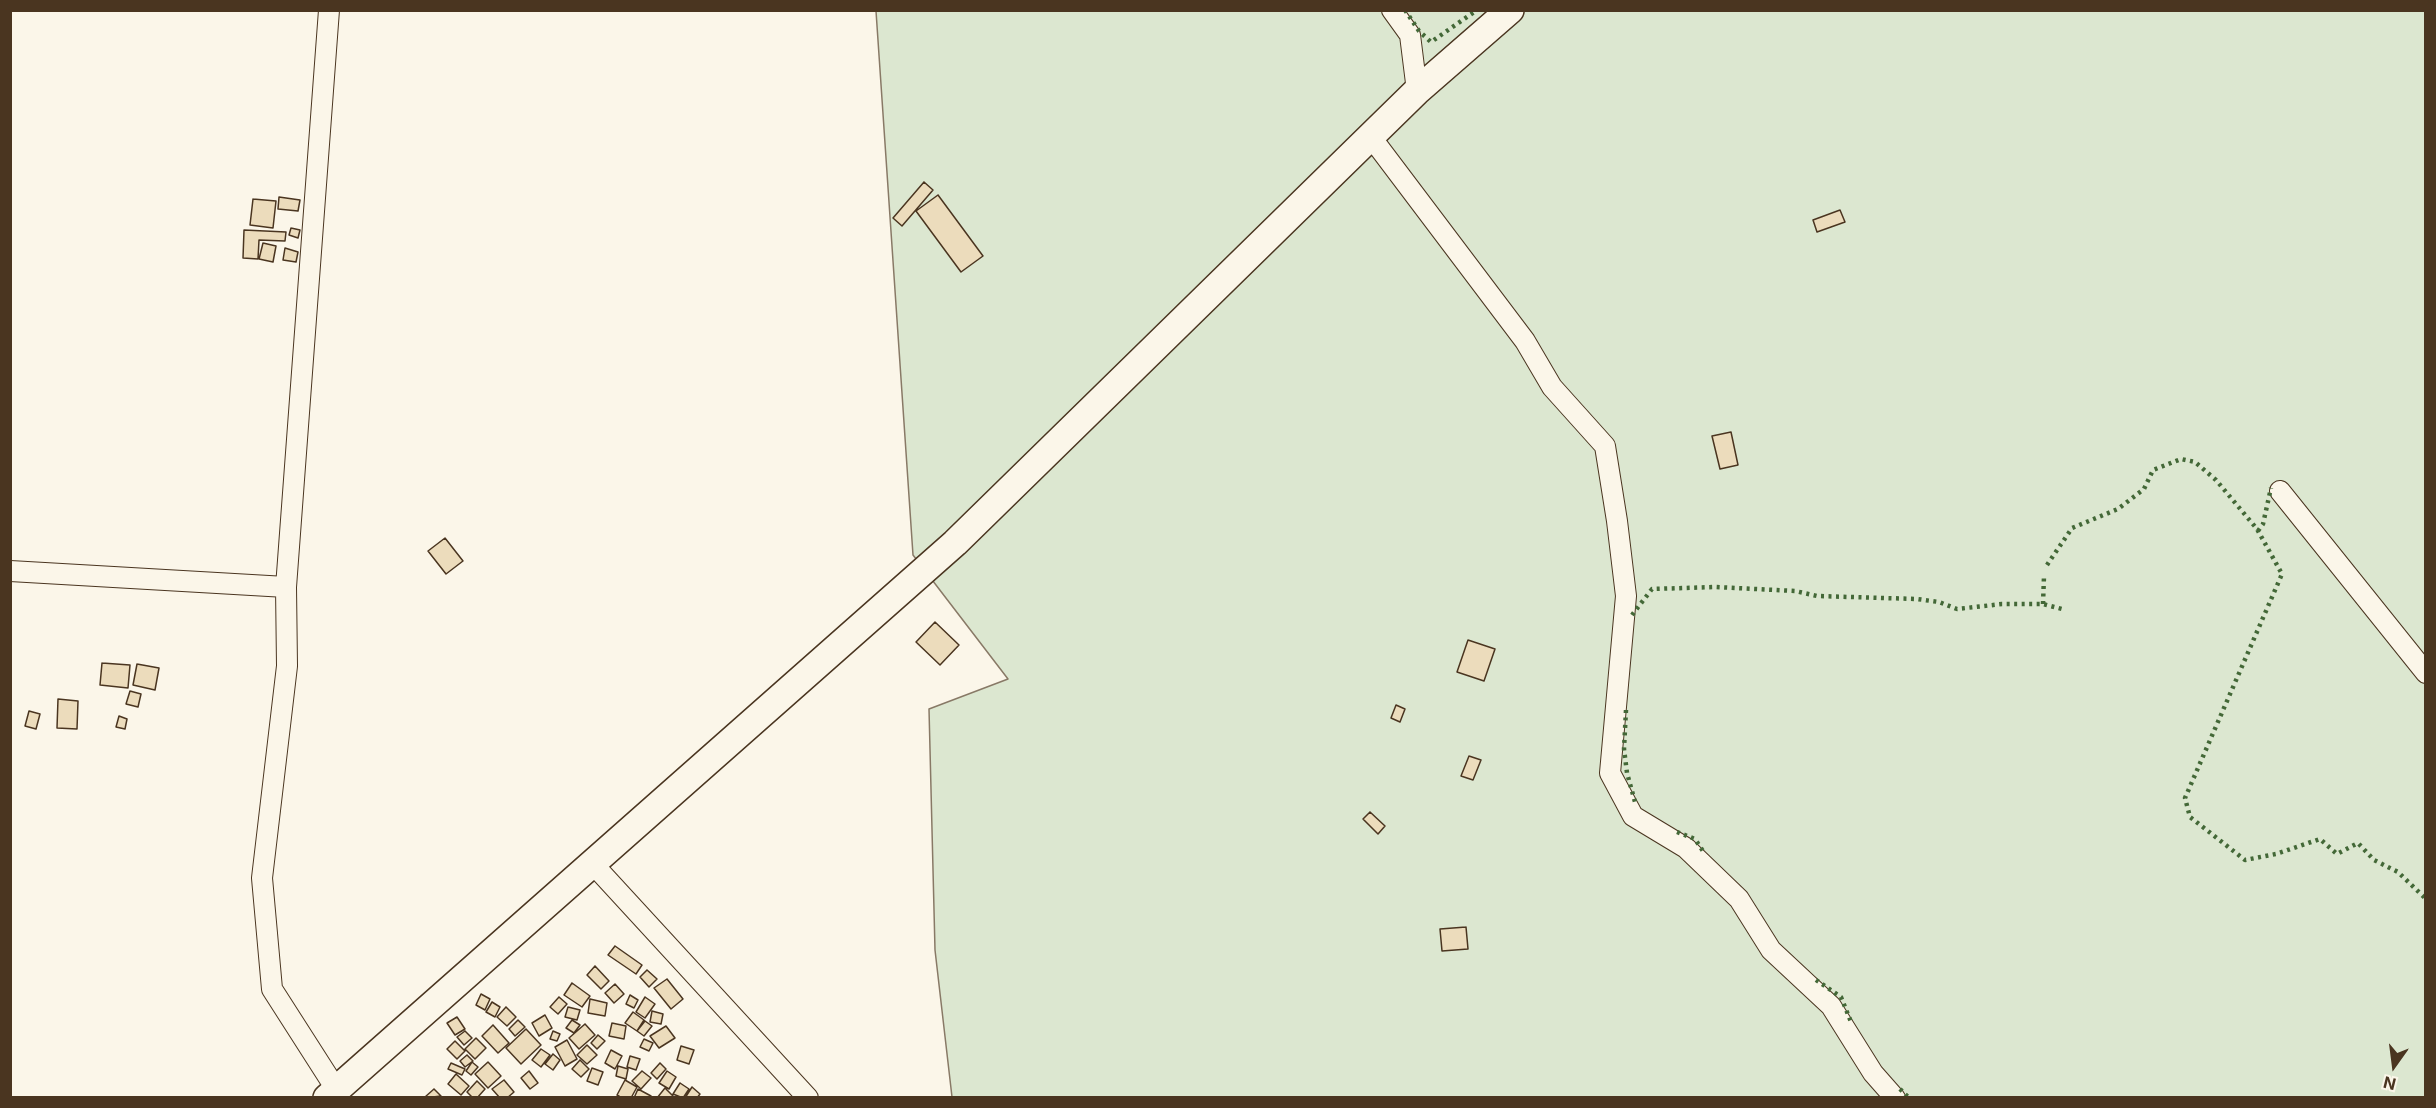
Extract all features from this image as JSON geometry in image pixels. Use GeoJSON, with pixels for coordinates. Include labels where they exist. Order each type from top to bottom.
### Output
{"type":"FeatureCollection","features":[{"type":"Feature","properties":{"kind":"street"},"geometry":{"type":"LineString","coordinates":[[329,10],[286,587],[287,666],[262,878],[272,989],[332,1093],[955,543],[1417,91],[1510,10]]}},
{"type":"Feature","properties":{"kind":"street"},"geometry":{"type":"LineString","coordinates":[[1392,10],[1410,35],[1417,91]]}},
{"type":"Feature","properties":{"kind":"street"},"geometry":{"type":"LineString","coordinates":[[1371,136],[1525,341],[1552,387],[1605,446],[1626,596],[1610,773],[1633,816],[1686,848],[1739,899],[1771,950],[1830,1006],[1872,1072],[1895,1098]]}},
{"type":"Feature","properties":{"kind":"street"},"geometry":{"type":"LineString","coordinates":[[2280,491],[2426,673]]}},
{"type":"Feature","properties":{"kind":"street"},"geometry":{"type":"LineString","coordinates":[[10,571],[286,587]]}},
{"type":"Feature","properties":{"kind":"street"},"geometry":{"type":"LineString","coordinates":[[592,863],[808,1098]]}},
{"type":"Feature","properties":{"kind":"green space"},"geometry":{"type":"Polygon","coordinates":[[[876,11],[2425,11],[2425,1097],[952,1097],[935,950],[929,709],[1008,679],[913,555],[876,11]]]}},
{"type":"Feature","properties":{"kind":"building"},"geometry":{"type":"Polygon","coordinates":[[[924,182],[933,190],[902,226],[893,218],[924,182]]]}},
{"type":"Feature","properties":{"kind":"building"},"geometry":{"type":"Polygon","coordinates":[[[938,195],[983,256],[961,272],[916,211],[938,195]]]}},
{"type":"Feature","properties":{"kind":"building"},"geometry":{"type":"Polygon","coordinates":[[[279,197],[300,200],[298,211],[278,209],[279,197]]]}},
{"type":"Feature","properties":{"kind":"building"},"geometry":{"type":"Polygon","coordinates":[[[253,199],[276,201],[273,228],[250,225],[253,199]]]}},
{"type":"Feature","properties":{"kind":"building"},"geometry":{"type":"Polygon","coordinates":[[[1840,210],[1845,222],[1817,232],[1813,220],[1840,210]]]}},
{"type":"Feature","properties":{"kind":"building"},"geometry":{"type":"Polygon","coordinates":[[[291,228],[300,230],[298,238],[289,235],[291,228]]]}},
{"type":"Feature","properties":{"kind":"building"},"geometry":{"type":"Polygon","coordinates":[[[244,230],[286,232],[285,241],[259,240],[258,259],[243,258],[244,230]]]}},
{"type":"Feature","properties":{"kind":"building"},"geometry":{"type":"Polygon","coordinates":[[[263,243],[276,246],[273,262],[259,259],[263,243]]]}},
{"type":"Feature","properties":{"kind":"building"},"geometry":{"type":"Polygon","coordinates":[[[285,248],[298,252],[296,262],[283,260],[285,248]]]}},
{"type":"Feature","properties":{"kind":"building"},"geometry":{"type":"Polygon","coordinates":[[[1731,432],[1738,465],[1720,469],[1712,436],[1731,432]]]}},
{"type":"Feature","properties":{"kind":"building"},"geometry":{"type":"Polygon","coordinates":[[[445,538],[463,561],[446,574],[428,551],[445,538]]]}},
{"type":"Feature","properties":{"kind":"building"},"geometry":{"type":"Polygon","coordinates":[[[935,622],[959,645],[940,665],[916,642],[935,622]]]}},
{"type":"Feature","properties":{"kind":"building"},"geometry":{"type":"Polygon","coordinates":[[[1468,640],[1495,649],[1484,681],[1457,672],[1468,640]]]}},
{"type":"Feature","properties":{"kind":"building"},"geometry":{"type":"Polygon","coordinates":[[[102,663],[130,665],[128,688],[100,685],[102,663]]]}},
{"type":"Feature","properties":{"kind":"building"},"geometry":{"type":"Polygon","coordinates":[[[137,664],[159,668],[155,690],[133,685],[137,664]]]}},
{"type":"Feature","properties":{"kind":"building"},"geometry":{"type":"Polygon","coordinates":[[[130,691],[141,694],[138,707],[126,704],[130,691]]]}},
{"type":"Feature","properties":{"kind":"building"},"geometry":{"type":"Polygon","coordinates":[[[58,699],[78,701],[77,729],[57,728],[58,699]]]}},
{"type":"Feature","properties":{"kind":"building"},"geometry":{"type":"Polygon","coordinates":[[[1396,705],[1405,709],[1400,722],[1391,718],[1396,705]]]}},
{"type":"Feature","properties":{"kind":"building"},"geometry":{"type":"Polygon","coordinates":[[[29,711],[40,714],[36,729],[25,726],[29,711]]]}},
{"type":"Feature","properties":{"kind":"building"},"geometry":{"type":"Polygon","coordinates":[[[119,716],[127,719],[125,729],[116,727],[119,716]]]}},
{"type":"Feature","properties":{"kind":"building"},"geometry":{"type":"Polygon","coordinates":[[[1469,756],[1481,760],[1473,780],[1461,776],[1469,756]]]}},
{"type":"Feature","properties":{"kind":"building"},"geometry":{"type":"Polygon","coordinates":[[[1370,812],[1385,826],[1378,834],[1363,819],[1370,812]]]}},
{"type":"Feature","properties":{"kind":"building"},"geometry":{"type":"Polygon","coordinates":[[[1466,927],[1468,949],[1442,951],[1440,929],[1466,927]]]}},
{"type":"Feature","properties":{"kind":"building"},"geometry":{"type":"Polygon","coordinates":[[[615,946],[642,965],[636,974],[608,955],[615,946]]]}},
{"type":"Feature","properties":{"kind":"building"},"geometry":{"type":"Polygon","coordinates":[[[595,966],[609,981],[601,989],[587,975],[595,966]]]}},
{"type":"Feature","properties":{"kind":"building"},"geometry":{"type":"Polygon","coordinates":[[[647,970],[657,979],[649,987],[640,977],[647,970]]]}},
{"type":"Feature","properties":{"kind":"building"},"geometry":{"type":"Polygon","coordinates":[[[667,979],[683,999],[671,1009],[654,988],[667,979]]]}},
{"type":"Feature","properties":{"kind":"building"},"geometry":{"type":"Polygon","coordinates":[[[572,983],[590,996],[582,1007],[564,995],[572,983]]]}},
{"type":"Feature","properties":{"kind":"building"},"geometry":{"type":"Polygon","coordinates":[[[615,984],[624,994],[614,1003],[605,993],[615,984]]]}},
{"type":"Feature","properties":{"kind":"building"},"geometry":{"type":"Polygon","coordinates":[[[481,994],[490,999],[485,1010],[476,1005],[481,994]]]}},
{"type":"Feature","properties":{"kind":"building"},"geometry":{"type":"Polygon","coordinates":[[[630,995],[638,1000],[634,1008],[626,1004],[630,995]]]}},
{"type":"Feature","properties":{"kind":"building"},"geometry":{"type":"Polygon","coordinates":[[[559,997],[567,1004],[558,1014],[550,1007],[559,997]]]}},
{"type":"Feature","properties":{"kind":"building"},"geometry":{"type":"Polygon","coordinates":[[[645,997],[655,1004],[645,1018],[636,1012],[645,997]]]}},
{"type":"Feature","properties":{"kind":"building"},"geometry":{"type":"Polygon","coordinates":[[[590,999],[607,1003],[605,1016],[588,1013],[590,999]]]}},
{"type":"Feature","properties":{"kind":"building"},"geometry":{"type":"Polygon","coordinates":[[[492,1002],[500,1007],[495,1017],[486,1012],[492,1002]]]}},
{"type":"Feature","properties":{"kind":"building"},"geometry":{"type":"Polygon","coordinates":[[[506,1007],[516,1017],[507,1026],[497,1017],[506,1007]]]}},
{"type":"Feature","properties":{"kind":"building"},"geometry":{"type":"Polygon","coordinates":[[[568,1007],[580,1010],[577,1020],[565,1017],[568,1007]]]}},
{"type":"Feature","properties":{"kind":"building"},"geometry":{"type":"Polygon","coordinates":[[[652,1011],[663,1014],[661,1024],[650,1022],[652,1011]]]}},
{"type":"Feature","properties":{"kind":"building"},"geometry":{"type":"Polygon","coordinates":[[[633,1012],[644,1020],[637,1031],[625,1023],[633,1012]]]}},
{"type":"Feature","properties":{"kind":"building"},"geometry":{"type":"Polygon","coordinates":[[[545,1015],[552,1028],[539,1036],[532,1023],[545,1015]]]}},
{"type":"Feature","properties":{"kind":"building"},"geometry":{"type":"Polygon","coordinates":[[[457,1017],[465,1029],[455,1035],[447,1023],[457,1017]]]}},
{"type":"Feature","properties":{"kind":"building"},"geometry":{"type":"Polygon","coordinates":[[[518,1020],[525,1027],[515,1036],[509,1029],[518,1020]]]}},
{"type":"Feature","properties":{"kind":"building"},"geometry":{"type":"Polygon","coordinates":[[[572,1020],[580,1025],[574,1033],[566,1028],[572,1020]]]}},
{"type":"Feature","properties":{"kind":"building"},"geometry":{"type":"Polygon","coordinates":[[[645,1021],[652,1026],[644,1036],[637,1031],[645,1021]]]}},
{"type":"Feature","properties":{"kind":"building"},"geometry":{"type":"Polygon","coordinates":[[[612,1023],[626,1026],[624,1039],[609,1036],[612,1023]]]}},
{"type":"Feature","properties":{"kind":"building"},"geometry":{"type":"Polygon","coordinates":[[[585,1024],[595,1035],[579,1049],[569,1038],[585,1024]]]}},
{"type":"Feature","properties":{"kind":"building"},"geometry":{"type":"Polygon","coordinates":[[[493,1025],[509,1043],[498,1053],[482,1036],[493,1025]]]}},
{"type":"Feature","properties":{"kind":"building"},"geometry":{"type":"Polygon","coordinates":[[[666,1026],[675,1038],[659,1048],[650,1036],[666,1026]]]}},
{"type":"Feature","properties":{"kind":"building"},"geometry":{"type":"Polygon","coordinates":[[[526,1029],[541,1045],[521,1064],[506,1048],[526,1029]]]}},
{"type":"Feature","properties":{"kind":"building"},"geometry":{"type":"Polygon","coordinates":[[[465,1031],[472,1038],[464,1045],[457,1037],[465,1031]]]}},
{"type":"Feature","properties":{"kind":"building"},"geometry":{"type":"Polygon","coordinates":[[[553,1031],[560,1034],[557,1041],[550,1039],[553,1031]]]}},
{"type":"Feature","properties":{"kind":"building"},"geometry":{"type":"Polygon","coordinates":[[[598,1035],[605,1041],[597,1049],[591,1043],[598,1035]]]}},
{"type":"Feature","properties":{"kind":"building"},"geometry":{"type":"Polygon","coordinates":[[[476,1038],[486,1048],[475,1059],[465,1049],[476,1038]]]}},
{"type":"Feature","properties":{"kind":"building"},"geometry":{"type":"Polygon","coordinates":[[[644,1039],[653,1043],[649,1051],[640,1047],[644,1039]]]}},
{"type":"Feature","properties":{"kind":"building"},"geometry":{"type":"Polygon","coordinates":[[[567,1040],[577,1059],[565,1066],[555,1047],[567,1040]]]}},
{"type":"Feature","properties":{"kind":"building"},"geometry":{"type":"Polygon","coordinates":[[[455,1041],[465,1051],[457,1059],[447,1049],[455,1041]]]}},
{"type":"Feature","properties":{"kind":"building"},"geometry":{"type":"Polygon","coordinates":[[[587,1045],[597,1055],[587,1064],[577,1055],[587,1045]]]}},
{"type":"Feature","properties":{"kind":"building"},"geometry":{"type":"Polygon","coordinates":[[[681,1046],[694,1050],[689,1064],[677,1060],[681,1046]]]}},
{"type":"Feature","properties":{"kind":"building"},"geometry":{"type":"Polygon","coordinates":[[[541,1049],[550,1055],[541,1067],[532,1060],[541,1049]]]}},
{"type":"Feature","properties":{"kind":"building"},"geometry":{"type":"Polygon","coordinates":[[[611,1050],[622,1056],[615,1069],[605,1063],[611,1050]]]}},
{"type":"Feature","properties":{"kind":"building"},"geometry":{"type":"Polygon","coordinates":[[[553,1054],[560,1060],[553,1070],[545,1064],[553,1054]]]}},
{"type":"Feature","properties":{"kind":"building"},"geometry":{"type":"Polygon","coordinates":[[[467,1055],[473,1061],[465,1067],[460,1061],[467,1055]]]}},
{"type":"Feature","properties":{"kind":"building"},"geometry":{"type":"Polygon","coordinates":[[[630,1056],[640,1059],[636,1070],[627,1067],[630,1056]]]}},
{"type":"Feature","properties":{"kind":"building"},"geometry":{"type":"Polygon","coordinates":[[[580,1060],[589,1069],[581,1077],[572,1069],[580,1060]]]}},
{"type":"Feature","properties":{"kind":"building"},"geometry":{"type":"Polygon","coordinates":[[[472,1062],[478,1067],[471,1075],[466,1071],[472,1062]]]}},
{"type":"Feature","properties":{"kind":"building"},"geometry":{"type":"Polygon","coordinates":[[[488,1062],[501,1076],[488,1088],[475,1074],[488,1062]]]}},
{"type":"Feature","properties":{"kind":"building"},"geometry":{"type":"Polygon","coordinates":[[[451,1063],[465,1069],[462,1075],[448,1069],[451,1063]]]}},
{"type":"Feature","properties":{"kind":"building"},"geometry":{"type":"Polygon","coordinates":[[[660,1063],[666,1069],[657,1079],[651,1073],[660,1063]]]}},
{"type":"Feature","properties":{"kind":"building"},"geometry":{"type":"Polygon","coordinates":[[[618,1066],[628,1069],[626,1079],[616,1076],[618,1066]]]}},
{"type":"Feature","properties":{"kind":"building"},"geometry":{"type":"Polygon","coordinates":[[[592,1068],[603,1072],[598,1085],[587,1081],[592,1068]]]}},
{"type":"Feature","properties":{"kind":"building"},"geometry":{"type":"Polygon","coordinates":[[[529,1071],[538,1083],[530,1089],[521,1078],[529,1071]]]}},
{"type":"Feature","properties":{"kind":"building"},"geometry":{"type":"Polygon","coordinates":[[[642,1071],[651,1078],[641,1089],[632,1081],[642,1071]]]}},
{"type":"Feature","properties":{"kind":"building"},"geometry":{"type":"Polygon","coordinates":[[[667,1071],[676,1077],[669,1089],[659,1083],[667,1071]]]}},
{"type":"Feature","properties":{"kind":"building"},"geometry":{"type":"Polygon","coordinates":[[[456,1074],[469,1086],[461,1095],[448,1084],[456,1074]]]}},
{"type":"Feature","properties":{"kind":"building"},"geometry":{"type":"Polygon","coordinates":[[[504,1080],[514,1092],[507,1098],[500,1098],[492,1089],[504,1080]]]}},
{"type":"Feature","properties":{"kind":"building"},"geometry":{"type":"Polygon","coordinates":[[[625,1080],[637,1087],[631,1098],[622,1098],[617,1095],[625,1080]]]}},
{"type":"Feature","properties":{"kind":"building"},"geometry":{"type":"Polygon","coordinates":[[[477,1081],[485,1089],[477,1098],[473,1098],[467,1092],[477,1081]]]}},
{"type":"Feature","properties":{"kind":"building"},"geometry":{"type":"Polygon","coordinates":[[[680,1083],[689,1089],[683,1098],[673,1094],[680,1083]]]}},
{"type":"Feature","properties":{"kind":"building"},"geometry":{"type":"Polygon","coordinates":[[[692,1087],[700,1094],[697,1098],[685,1098],[692,1087]]]}},
{"type":"Feature","properties":{"kind":"building"},"geometry":{"type":"Polygon","coordinates":[[[665,1088],[675,1098],[657,1098],[665,1088]]]}},
{"type":"Feature","properties":{"kind":"building"},"geometry":{"type":"Polygon","coordinates":[[[434,1089],[441,1096],[425,1098],[425,1097],[434,1089]]]}},
{"type":"Feature","properties":{"kind":"building"},"geometry":{"type":"Polygon","coordinates":[[[638,1089],[651,1096],[651,1098],[634,1098],[638,1089]]]}},
{"type":"Feature","properties":{"kind":"hedge"},"geometry":{"type":"LineString","coordinates":[[1405,10],[1419,31],[1431,42],[1477,10]]}},
{"type":"Feature","properties":{"kind":"hedge"},"geometry":{"type":"LineString","coordinates":[[2047,565],[2072,528],[2118,509],[2144,489],[2153,470],[2181,459],[2195,462],[2216,480],[2257,529],[2282,574],[2185,798],[2190,817],[2245,860],[2276,854],[2320,839],[2337,854],[2358,843],[2374,860],[2398,872],[2426,899]]}},
{"type":"Feature","properties":{"kind":"hedge"},"geometry":{"type":"LineString","coordinates":[[2258,531],[2263,524],[2271,488]]}},
{"type":"Feature","properties":{"kind":"hedge"},"geometry":{"type":"LineString","coordinates":[[2043,604],[2044,576]]}},
{"type":"Feature","properties":{"kind":"hedge"},"geometry":{"type":"LineString","coordinates":[[1632,615],[1652,589],[1716,587],[1795,591],[1817,596],[1917,599],[1939,602],[1957,609],[2002,604],[2043,604],[2062,609]]}},
{"type":"Feature","properties":{"kind":"hedge"},"geometry":{"type":"LineString","coordinates":[[1626,710],[1624,749],[1627,773],[1635,802]]}},
{"type":"Feature","properties":{"kind":"hedge"},"geometry":{"type":"LineString","coordinates":[[1677,832],[1695,839],[1705,854]]}},
{"type":"Feature","properties":{"kind":"hedge"},"geometry":{"type":"LineString","coordinates":[[1816,980],[1841,997],[1851,1022]]}},
{"type":"Feature","properties":{"kind":"hedge"},"geometry":{"type":"LineString","coordinates":[[1900,1089],[1909,1098]]}}]}
